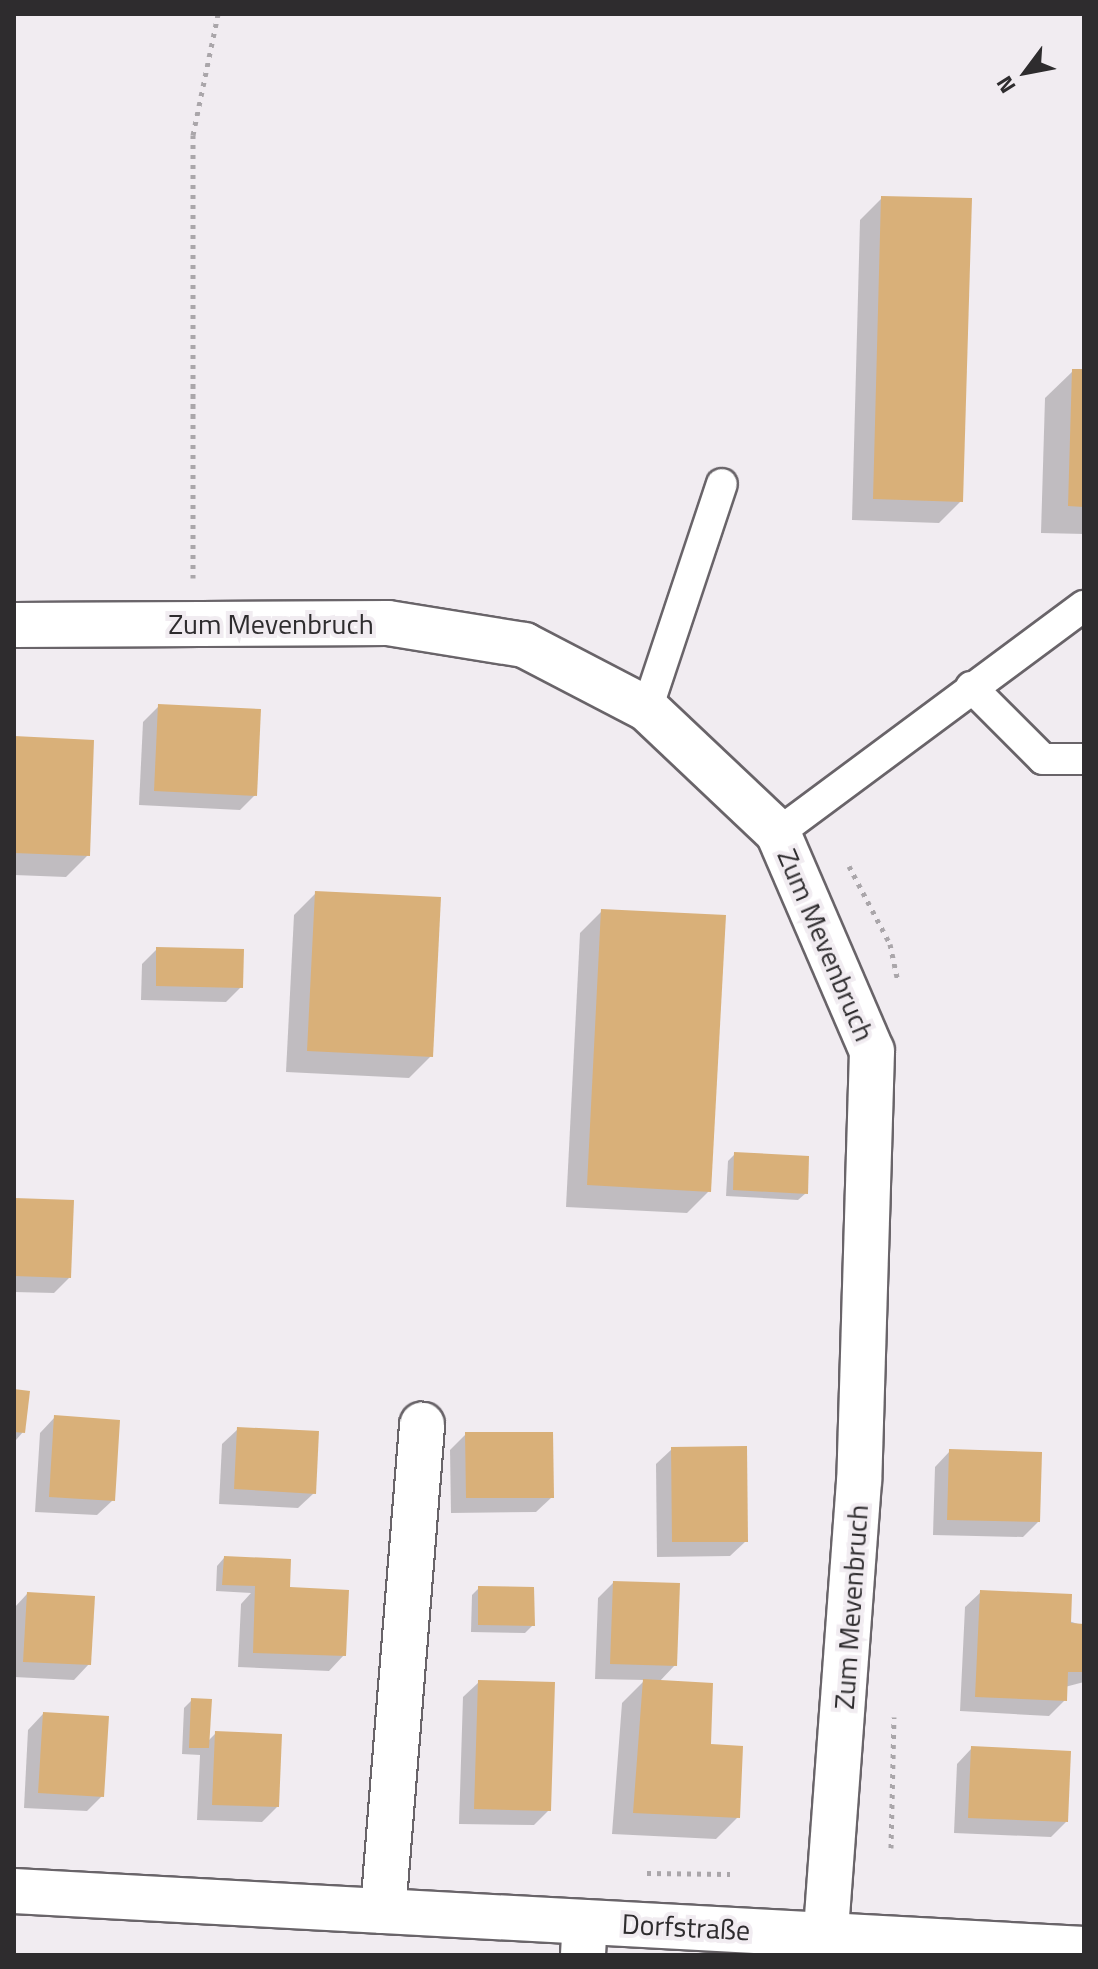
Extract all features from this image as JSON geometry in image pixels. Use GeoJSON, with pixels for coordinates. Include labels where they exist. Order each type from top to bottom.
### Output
{"type":"FeatureCollection","features":[{"type":"Feature","properties":{"kind":"street","name":"Zum Mevenbruch"},"geometry":{"type":"LineString","coordinates":[[14,625],[388,623],[524,645],[647,709],[778,833],[872,1051],[858,1497],[826,1935]]}},
{"type":"Feature","properties":{"kind":"street"},"geometry":{"type":"LineString","coordinates":[[383,1911],[422,1425]]}},
{"type":"Feature","properties":{"kind":"street","name":"Dorfstraße"},"geometry":{"type":"LineString","coordinates":[[14,1891],[383,1911],[584,1938],[826,1935],[1084,1949]]}},
{"type":"Feature","properties":{"kind":"lane"},"geometry":{"type":"LineString","coordinates":[[647,709],[722,484]]}},
{"type":"Feature","properties":{"kind":"lane"},"geometry":{"type":"LineString","coordinates":[[778,833],[1084,606]]}},
{"type":"Feature","properties":{"kind":"lane"},"geometry":{"type":"LineString","coordinates":[[971,687],[1043,759],[1084,759]]}},
{"type":"Feature","properties":{"kind":"path"},"geometry":{"type":"LineString","coordinates":[[192,624],[193,135],[218,14]]}},
{"type":"Feature","properties":{"kind":"path"},"geometry":{"type":"LineString","coordinates":[[817,804],[890,944],[899,986]]}},
{"type":"Feature","properties":{"kind":"path"},"geometry":{"type":"LineString","coordinates":[[891,1848],[895,1705]]}},
{"type":"Feature","properties":{"kind":"building"},"geometry":{"type":"Polygon","coordinates":[[[881,196],[972,198],[963,502],[873,499],[881,196]]]}},
{"type":"Feature","properties":{"kind":"building"},"geometry":{"type":"Polygon","coordinates":[[[1072,369],[1084,369],[1084,507],[1068,506],[1072,369]]]}},
{"type":"Feature","properties":{"kind":"building"},"geometry":{"type":"Polygon","coordinates":[[[158,704],[261,709],[257,796],[154,791],[158,704]]]}},
{"type":"Feature","properties":{"kind":"building"},"geometry":{"type":"Polygon","coordinates":[[[14,736],[94,740],[90,856],[14,853],[14,736]]]}},
{"type":"Feature","properties":{"kind":"building"},"geometry":{"type":"Polygon","coordinates":[[[315,891],[441,897],[433,1057],[307,1051],[315,891]]]}},
{"type":"Feature","properties":{"kind":"building"},"geometry":{"type":"Polygon","coordinates":[[[601,909],[726,915],[711,1192],[587,1185],[601,909]]]}},
{"type":"Feature","properties":{"kind":"building"},"geometry":{"type":"Polygon","coordinates":[[[156,947],[244,949],[243,988],[156,986],[156,947]]]}},
{"type":"Feature","properties":{"kind":"building"},"geometry":{"type":"Polygon","coordinates":[[[734,1152],[809,1156],[808,1194],[733,1190],[734,1152]]]}},
{"type":"Feature","properties":{"kind":"building"},"geometry":{"type":"Polygon","coordinates":[[[14,1198],[74,1200],[71,1278],[14,1276],[14,1198]]]}},
{"type":"Feature","properties":{"kind":"building"},"geometry":{"type":"Polygon","coordinates":[[[14,1389],[30,1391],[25,1433],[14,1432],[14,1389]]]}},
{"type":"Feature","properties":{"kind":"building"},"geometry":{"type":"Polygon","coordinates":[[[54,1415],[120,1420],[115,1501],[49,1497],[54,1415]]]}},
{"type":"Feature","properties":{"kind":"building"},"geometry":{"type":"Polygon","coordinates":[[[237,1427],[319,1431],[316,1494],[234,1489],[237,1427]]]}},
{"type":"Feature","properties":{"kind":"building"},"geometry":{"type":"Polygon","coordinates":[[[465,1432],[553,1432],[554,1498],[466,1498],[465,1432]]]}},
{"type":"Feature","properties":{"kind":"building"},"geometry":{"type":"Polygon","coordinates":[[[747,1446],[748,1542],[672,1542],[671,1447],[747,1446]]]}},
{"type":"Feature","properties":{"kind":"building"},"geometry":{"type":"Polygon","coordinates":[[[949,1449],[1042,1452],[1040,1522],[947,1520],[949,1449]]]}},
{"type":"Feature","properties":{"kind":"building"},"geometry":{"type":"Polygon","coordinates":[[[224,1556],[291,1559],[290,1587],[349,1590],[346,1656],[253,1653],[255,1586],[222,1585],[224,1556]]]}},
{"type":"Feature","properties":{"kind":"building"},"geometry":{"type":"Polygon","coordinates":[[[613,1581],[680,1583],[677,1666],[610,1664],[613,1581]]]}},
{"type":"Feature","properties":{"kind":"building"},"geometry":{"type":"Polygon","coordinates":[[[478,1586],[534,1587],[535,1626],[478,1625],[478,1586]]]}},
{"type":"Feature","properties":{"kind":"building"},"geometry":{"type":"Polygon","coordinates":[[[980,1590],[1072,1594],[1071,1623],[1084,1624],[1084,1672],[1068,1672],[1067,1701],[975,1697],[980,1590]]]}},
{"type":"Feature","properties":{"kind":"building"},"geometry":{"type":"Polygon","coordinates":[[[27,1592],[95,1596],[91,1665],[23,1662],[27,1592]]]}},
{"type":"Feature","properties":{"kind":"building"},"geometry":{"type":"Polygon","coordinates":[[[643,1679],[713,1683],[711,1744],[743,1746],[740,1818],[633,1813],[643,1679]]]}},
{"type":"Feature","properties":{"kind":"building"},"geometry":{"type":"Polygon","coordinates":[[[478,1680],[555,1682],[551,1811],[474,1809],[478,1680]]]}},
{"type":"Feature","properties":{"kind":"building"},"geometry":{"type":"Polygon","coordinates":[[[191,1698],[212,1699],[209,1748],[189,1748],[191,1698]]]}},
{"type":"Feature","properties":{"kind":"building"},"geometry":{"type":"Polygon","coordinates":[[[43,1712],[109,1716],[104,1797],[38,1793],[43,1712]]]}},
{"type":"Feature","properties":{"kind":"building"},"geometry":{"type":"Polygon","coordinates":[[[215,1731],[282,1734],[279,1807],[212,1805],[215,1731]]]}},
{"type":"Feature","properties":{"kind":"building"},"geometry":{"type":"Polygon","coordinates":[[[971,1746],[1071,1751],[1068,1822],[968,1818],[971,1746]]]}}]}
